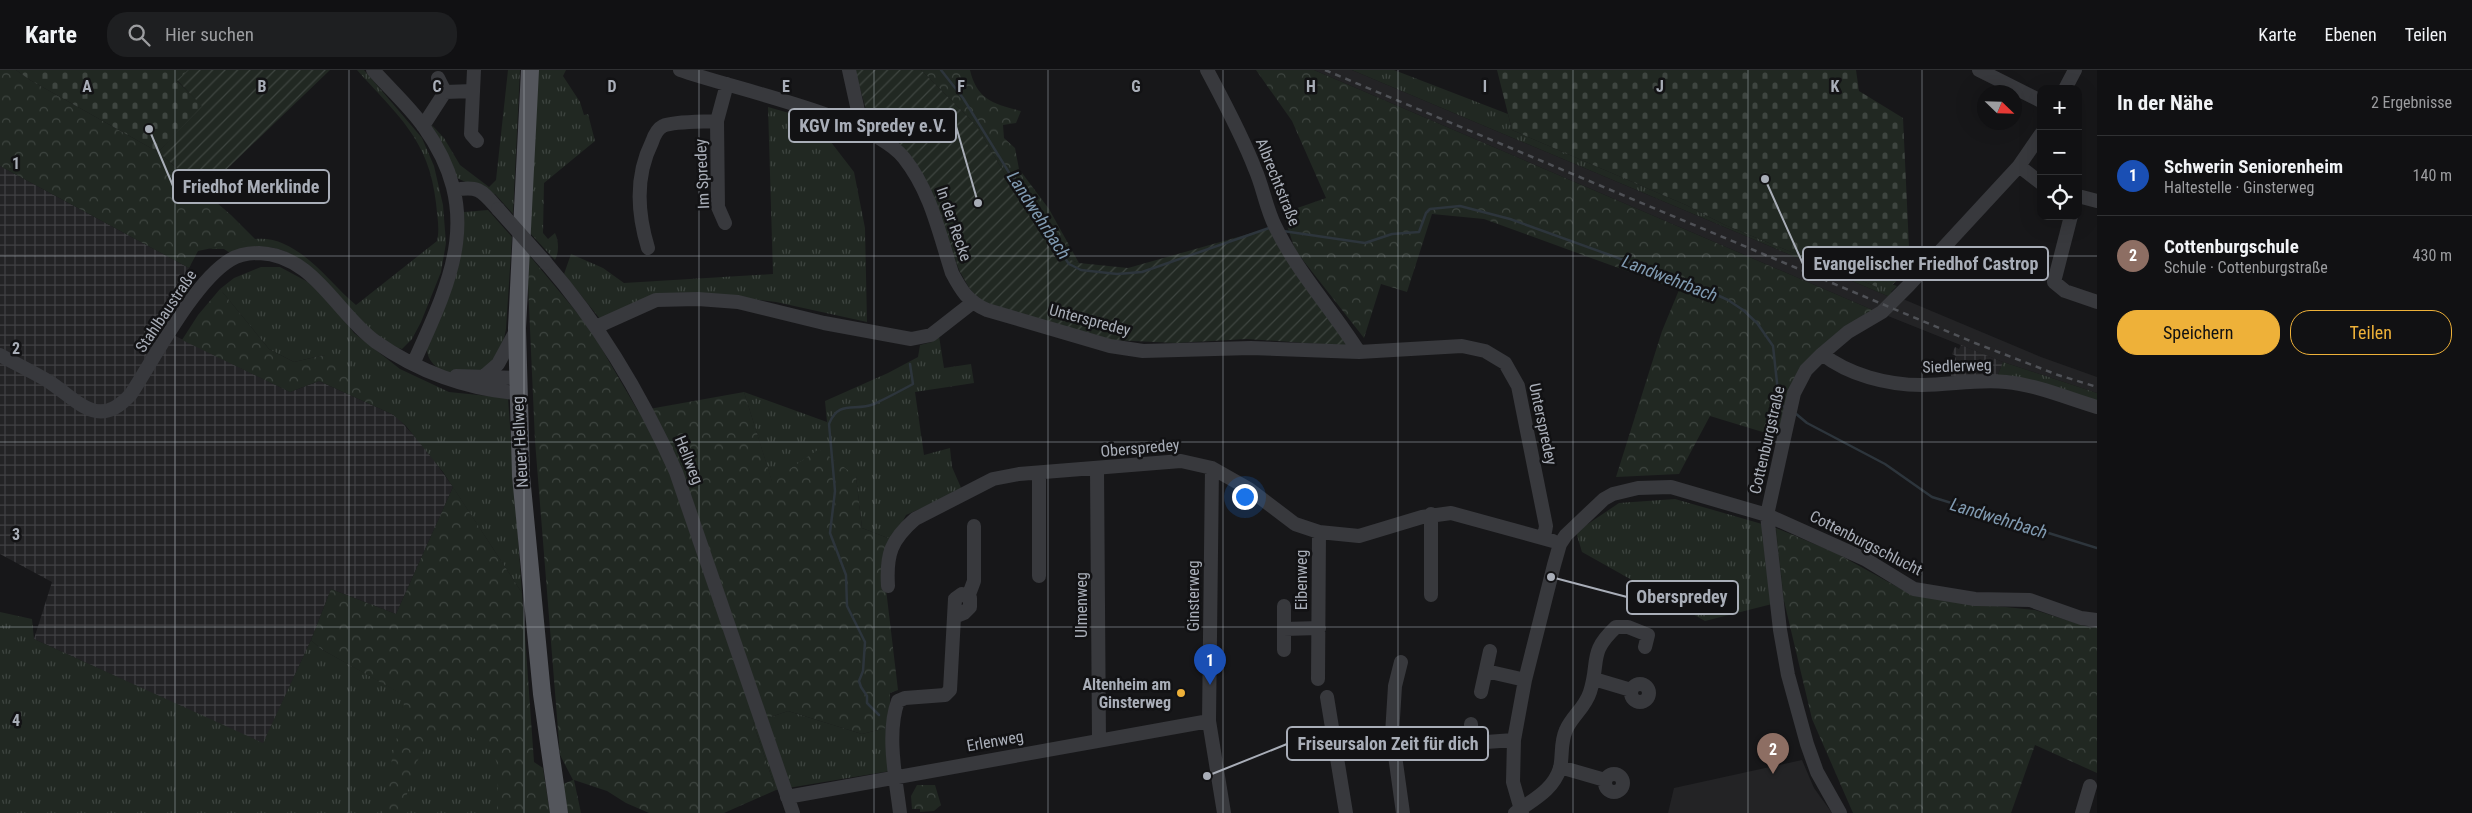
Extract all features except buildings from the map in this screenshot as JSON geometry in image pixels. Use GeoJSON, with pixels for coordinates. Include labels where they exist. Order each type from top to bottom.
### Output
{"type":"FeatureCollection","features":[{"type":"Feature","properties":{"kind":"main road","name":"Neuer Hellweg"},"geometry":{"type":"LineString","coordinates":[[530,70],[517,328],[521,476],[542,694],[559,813]]}},
{"type":"Feature","properties":{"kind":"street"},"geometry":{"type":"LineString","coordinates":[[373,70],[423,126],[447,167],[454,190],[456,252],[452,271],[443,298],[413,364]]}},
{"type":"Feature","properties":{"kind":"street"},"geometry":{"type":"LineString","coordinates":[[474,70],[471,134],[477,141]]}},
{"type":"Feature","properties":{"kind":"street","name":"In der Recke"},"geometry":{"type":"LineString","coordinates":[[680,70],[862,129],[896,149],[914,171],[933,210],[952,273],[972,303]]}},
{"type":"Feature","properties":{"kind":"street"},"geometry":{"type":"LineString","coordinates":[[849,70],[862,129]]}},
{"type":"Feature","properties":{"kind":"street","name":"Albrechtstraße"},"geometry":{"type":"LineString","coordinates":[[1207,70],[1228,108],[1256,169],[1274,225],[1298,268],[1343,326],[1359,352]]}},
{"type":"Feature","properties":{"kind":"street"},"geometry":{"type":"LineString","coordinates":[[1979,70],[2037,99]]}},
{"type":"Feature","properties":{"kind":"street"},"geometry":{"type":"LineString","coordinates":[[2067,85],[2075,70]]}},
{"type":"Feature","properties":{"kind":"street"},"geometry":{"type":"LineString","coordinates":[[438,78],[445,92]]}},
{"type":"Feature","properties":{"kind":"street","name":"Im Spredey"},"geometry":{"type":"LineString","coordinates":[[725,223],[718,207],[717,121],[727,84]]}},
{"type":"Feature","properties":{"kind":"street"},"geometry":{"type":"LineString","coordinates":[[445,92],[473,91]]}},
{"type":"Feature","properties":{"kind":"street"},"geometry":{"type":"LineString","coordinates":[[423,126],[445,92]]}},
{"type":"Feature","properties":{"kind":"street","name":"Im Spredey"},"geometry":{"type":"LineString","coordinates":[[648,248],[643,231],[639,177],[642,163],[656,132],[668,125],[717,121]]}},
{"type":"Feature","properties":{"kind":"street","name":"Cottenburgstraße"},"geometry":{"type":"LineString","coordinates":[[1840,813],[1817,772],[1807,744],[1788,675],[1767,515],[1790,411],[1799,380],[1822,354],[1848,332],[1882,312],[2019,166],[2037,140]]}},
{"type":"Feature","properties":{"kind":"street"},"geometry":{"type":"LineString","coordinates":[[2019,166],[2037,180]]}},
{"type":"Feature","properties":{"kind":"street","name":"Hellweg"},"geometry":{"type":"LineString","coordinates":[[454,190],[471,187],[478,189],[498,209],[546,263],[596,327],[639,394],[676,472],[793,813]]}},
{"type":"Feature","properties":{"kind":"street"},"geometry":{"type":"LineString","coordinates":[[2082,197],[2097,201]]}},
{"type":"Feature","properties":{"kind":"street"},"geometry":{"type":"LineString","coordinates":[[2070,220],[2054,282],[2066,291],[2097,302]]}},
{"type":"Feature","properties":{"kind":"street","name":"Stahlbaustraße"},"geometry":{"type":"LineString","coordinates":[[0,355],[48,381],[74,402],[97,412],[110,410],[122,404],[131,394],[208,278],[230,259],[260,253],[279,256],[300,265],[310,273],[358,328],[376,342],[413,364],[475,388],[518,385]]}},
{"type":"Feature","properties":{"kind":"street"},"geometry":{"type":"LineString","coordinates":[[596,327],[656,300],[698,299],[738,302],[824,323],[910,339],[931,335],[972,303]]}},
{"type":"Feature","properties":{"kind":"street","name":"Unterspredey"},"geometry":{"type":"LineString","coordinates":[[972,303],[1003,316],[1128,349],[1153,351],[1251,348],[1359,352],[1462,346],[1485,351],[1505,363],[1518,386],[1546,526],[1544,537]]}},
{"type":"Feature","properties":{"kind":"street"},"geometry":{"type":"LineString","coordinates":[[483,377],[498,364],[517,328]]}},
{"type":"Feature","properties":{"kind":"street","name":"Siedlerweg"},"geometry":{"type":"LineString","coordinates":[[1822,354],[1843,368],[1895,383],[1922,385],[2006,382],[2035,387],[2097,407]]}},
{"type":"Feature","properties":{"kind":"street","name":"Stahlbaustraße"},"geometry":{"type":"LineString","coordinates":[[438,374],[483,377],[518,385]]}},
{"type":"Feature","properties":{"kind":"street","name":"Oberspredey"},"geometry":{"type":"LineString","coordinates":[[888,586],[888,554],[895,539],[915,519],[993,479],[1181,461],[1212,468],[1249,489],[1295,524],[1319,532],[1359,536],[1431,514],[1458,514],[1544,537],[1560,544]]}},
{"type":"Feature","properties":{"kind":"street","name":"Ginsterweg"},"geometry":{"type":"LineString","coordinates":[[1212,468],[1209,721],[1224,813]]}},
{"type":"Feature","properties":{"kind":"street","name":"Ulmenweg"},"geometry":{"type":"LineString","coordinates":[[1097,470],[1099,740]]}},
{"type":"Feature","properties":{"kind":"street"},"geometry":{"type":"LineString","coordinates":[[1039,474],[1039,576]]}},
{"type":"Feature","properties":{"kind":"street","name":"Cottenburgschlucht"},"geometry":{"type":"LineString","coordinates":[[1560,544],[1577,522],[1604,499],[1613,494],[1638,488],[1671,487],[1767,515],[1865,559],[1914,589],[1975,599],[2030,600],[2081,618],[2097,620]]}},
{"type":"Feature","properties":{"kind":"street"},"geometry":{"type":"LineString","coordinates":[[1430,595],[1431,514]]}},
{"type":"Feature","properties":{"kind":"street"},"geometry":{"type":"LineString","coordinates":[[900,813],[895,778],[893,720],[898,701],[905,698],[945,695],[950,690],[955,599],[962,594],[968,597],[974,581],[974,526]]}},
{"type":"Feature","properties":{"kind":"street","name":"Eibenweg"},"geometry":{"type":"LineString","coordinates":[[1318,679],[1319,532]]}},
{"type":"Feature","properties":{"kind":"street"},"geometry":{"type":"LineString","coordinates":[[1560,544],[1525,680],[1514,740],[1514,782],[1519,812],[1547,791],[1560,768],[1561,745],[1566,729],[1586,704],[1594,679],[1595,657],[1602,640],[1616,627],[1628,627],[1648,635],[1644,647]]}},
{"type":"Feature","properties":{"kind":"street","name":"Eibenweg"},"geometry":{"type":"LineString","coordinates":[[1284,606],[1284,650]]}},
{"type":"Feature","properties":{"kind":"street","name":"Eibenweg"},"geometry":{"type":"LineString","coordinates":[[1284,628],[1319,628]]}},
{"type":"Feature","properties":{"kind":"street"},"geometry":{"type":"LineString","coordinates":[[1481,692],[1490,650]]}},
{"type":"Feature","properties":{"kind":"street"},"geometry":{"type":"LineString","coordinates":[[1401,662],[1392,710],[1392,734],[1403,813]]}},
{"type":"Feature","properties":{"kind":"street"},"geometry":{"type":"LineString","coordinates":[[1486,671],[1525,680]]}},
{"type":"Feature","properties":{"kind":"street"},"geometry":{"type":"LineString","coordinates":[[1594,679],[1631,690]]}},
{"type":"Feature","properties":{"kind":"street"},"geometry":{"type":"LineString","coordinates":[[1327,697],[1346,813]]}},
{"type":"Feature","properties":{"kind":"street","name":"Erlenweg"},"geometry":{"type":"LineString","coordinates":[[787,797],[1209,721]]}},
{"type":"Feature","properties":{"kind":"street"},"geometry":{"type":"LineString","coordinates":[[1471,724],[1472,743],[1514,740]]}},
{"type":"Feature","properties":{"kind":"street"},"geometry":{"type":"LineString","coordinates":[[1560,768],[1606,780]]}},
{"type":"Feature","properties":{"kind":"street"},"geometry":{"type":"LineString","coordinates":[[2082,813],[2090,786]]}},
{"type":"Feature","properties":{"kind":"shaded area"},"geometry":{"type":"Polygon","coordinates":[[[1314,70],[1352,70],[1890,297],[1875,311],[1314,70]]]}},
{"type":"Feature","properties":{"kind":"shaded area"},"geometry":{"type":"Polygon","coordinates":[[[0,166],[189,268],[161,329],[290,392],[319,381],[396,416],[426,449],[453,487],[396,614],[331,589],[311,640],[263,744],[34,639],[52,582],[0,554],[0,166]]]}},
{"type":"Feature","properties":{"kind":"shaded area"},"geometry":{"type":"Polygon","coordinates":[[[1903,299],[2041,357],[2097,377],[2097,393],[2003,362],[1888,316],[1903,299]]]}},
{"type":"Feature","properties":{"kind":"shaded area"},"geometry":{"type":"Polygon","coordinates":[[[1961,345],[2003,362],[1997,377],[1951,379],[1951,370],[1956,356],[1952,354],[1955,347],[1959,349],[1961,345]]]}},
{"type":"Feature","properties":{"kind":"shaded area"},"geometry":{"type":"Polygon","coordinates":[[[1802,760],[1814,788],[1832,813],[1668,813],[1674,788],[1802,760]]]}},
{"type":"Feature","properties":{"kind":"green space"},"geometry":{"type":"Polygon","coordinates":[[[0,70],[16,70],[30,80],[158,152],[231,215],[255,239],[198,251],[189,268],[0,166],[0,70]]]}},
{"type":"Feature","properties":{"kind":"green space"},"geometry":{"type":"Polygon","coordinates":[[[16,70],[188,70],[177,81],[203,106],[158,152],[30,80],[16,70]]]}},
{"type":"Feature","properties":{"kind":"green space"},"geometry":{"type":"Polygon","coordinates":[[[188,70],[330,70],[204,191],[158,152],[202,106],[177,80],[188,70]]]}},
{"type":"Feature","properties":{"kind":"green space"},"geometry":{"type":"Polygon","coordinates":[[[357,70],[364,70],[422,138],[434,166],[443,205],[446,243],[441,272],[421,322],[412,339],[402,349],[386,343],[377,336],[320,275],[293,255],[279,249],[264,247],[230,253],[224,249],[209,249],[255,239],[270,239],[285,244],[311,262],[356,305],[437,241],[436,203],[426,162],[409,129],[357,70]]]}},
{"type":"Feature","properties":{"kind":"green space"},"geometry":{"type":"Polygon","coordinates":[[[508,70],[520,70],[513,214],[495,194],[493,195],[457,178],[431,124],[444,138],[460,165],[489,187],[496,180],[508,70]]]}},
{"type":"Feature","properties":{"kind":"green space"},"geometry":{"type":"Polygon","coordinates":[[[538,70],[566,70],[563,76],[580,102],[584,115],[588,114],[595,141],[544,183],[543,233],[548,239],[555,233],[558,247],[555,260],[529,232],[538,70]]]}},
{"type":"Feature","properties":{"kind":"green space"},"geometry":{"type":"Polygon","coordinates":[[[855,70],[921,70],[976,125],[1029,215],[1053,243],[1071,260],[1079,263],[1128,268],[1270,228],[1329,315],[1347,346],[1247,339],[1176,343],[1112,340],[980,302],[959,270],[930,190],[871,128],[855,70]]]}},
{"type":"Feature","properties":{"kind":"green space"},"geometry":{"type":"Polygon","coordinates":[[[921,70],[970,70],[977,88],[988,99],[1021,111],[1016,123],[1003,125],[1004,138],[1015,148],[1019,169],[1049,209],[1079,263],[1071,260],[1053,243],[1029,215],[976,125],[921,70]]]}},
{"type":"Feature","properties":{"kind":"green space"},"geometry":{"type":"Polygon","coordinates":[[[1256,70],[1314,70],[1875,311],[1822,346],[1779,437],[1710,416],[1679,474],[1616,477],[1662,331],[1679,290],[1484,219],[1432,214],[1407,292],[1381,284],[1364,338],[1295,250],[1283,213],[1326,198],[1292,121],[1256,70]]]}},
{"type":"Feature","properties":{"kind":"green space"},"geometry":{"type":"Polygon","coordinates":[[[1352,70],[1394,70],[1508,114],[1512,130],[1686,205],[1725,225],[1877,287],[1877,279],[1897,286],[1891,292],[1893,294],[1890,297],[1352,70]]]}},
{"type":"Feature","properties":{"kind":"green space"},"geometry":{"type":"Polygon","coordinates":[[[1497,70],[1856,70],[1859,91],[1903,118],[1910,269],[1892,285],[1877,279],[1877,287],[1725,225],[1686,205],[1512,130],[1497,70]]]}},
{"type":"Feature","properties":{"kind":"green space"},"geometry":{"type":"Polygon","coordinates":[[[768,107],[814,120],[854,172],[865,228],[867,322],[776,302],[725,296],[650,298],[600,319],[564,274],[571,254],[603,268],[624,283],[773,274],[768,107]]]}},
{"type":"Feature","properties":{"kind":"green space"},"geometry":{"type":"Polygon","coordinates":[[[488,210],[512,237],[506,329],[502,348],[490,367],[470,374],[453,374],[434,365],[430,360],[427,347],[454,281],[462,248],[464,212],[488,210]]]}},
{"type":"Feature","properties":{"kind":"green space"},"geometry":{"type":"Polygon","coordinates":[[[529,255],[589,327],[638,411],[744,392],[772,481],[819,449],[856,476],[862,528],[893,540],[886,589],[898,690],[890,693],[890,727],[862,734],[788,711],[753,723],[776,790],[724,813],[649,813],[626,803],[607,791],[574,780],[581,813],[568,813],[563,784],[573,780],[560,755],[535,441],[528,284],[529,255]]]}},
{"type":"Feature","properties":{"kind":"green space"},"geometry":{"type":"Polygon","coordinates":[[[261,267],[280,267],[308,282],[331,304],[354,333],[400,369],[449,392],[508,398],[522,593],[443,472],[406,426],[324,355],[294,362],[269,349],[220,289],[234,278],[261,267]]]}},
{"type":"Feature","properties":{"kind":"green space"},"geometry":{"type":"Polygon","coordinates":[[[220,289],[269,349],[294,362],[324,355],[338,360],[396,416],[319,381],[290,392],[182,340],[198,315],[220,289]]]}},
{"type":"Feature","properties":{"kind":"green space"},"geometry":{"type":"Polygon","coordinates":[[[939,336],[944,368],[971,364],[974,383],[915,392],[924,455],[950,448],[952,467],[962,490],[906,515],[893,540],[862,528],[856,476],[772,482],[744,392],[827,422],[825,401],[888,373],[918,357],[920,345],[932,342],[939,336]]]}},
{"type":"Feature","properties":{"kind":"green space"},"geometry":{"type":"Polygon","coordinates":[[[2003,362],[2097,393],[2097,403],[1997,377],[2003,362]]]}},
{"type":"Feature","properties":{"kind":"green space"},"geometry":{"type":"Polygon","coordinates":[[[453,487],[522,593],[534,762],[543,768],[550,813],[497,813],[498,785],[495,758],[484,744],[477,740],[451,734],[434,735],[416,763],[403,808],[393,813],[384,813],[392,758],[404,708],[403,695],[321,649],[311,640],[331,589],[396,614],[453,487]]]}},
{"type":"Feature","properties":{"kind":"green space"},"geometry":{"type":"Polygon","coordinates":[[[1675,499],[1776,528],[1784,601],[1705,621],[1582,552],[1576,532],[1619,503],[1675,499]]]}},
{"type":"Feature","properties":{"kind":"green space"},"geometry":{"type":"Polygon","coordinates":[[[1776,528],[1836,553],[1910,594],[1949,601],[2035,610],[2091,628],[2097,627],[2097,773],[2035,745],[2011,813],[1853,813],[1812,719],[1784,601],[1776,528]]]}},
{"type":"Feature","properties":{"kind":"green space"},"geometry":{"type":"Polygon","coordinates":[[[0,612],[32,619],[34,639],[263,743],[311,640],[321,649],[534,767],[544,813],[0,813],[0,612]]]}},
{"type":"Feature","properties":{"kind":"green space"},"geometry":{"type":"Polygon","coordinates":[[[788,711],[862,734],[890,727],[890,771],[776,790],[753,723],[788,711]]]}},
{"type":"Feature","properties":{"kind":"green space"},"geometry":{"type":"Polygon","coordinates":[[[917,785],[935,785],[941,805],[934,811],[920,812],[920,809],[912,809],[911,796],[917,785]]]}},
{"type":"Feature","properties":{"kind":"waterway","name":"Landwehrbach"},"geometry":{"type":"LineString","coordinates":[[941,70],[963,98],[1029,205],[1069,264],[1081,270],[1117,274],[1142,272],[1269,228]]}},
{"type":"Feature","properties":{"kind":"waterway","name":"Landwehrbach"},"geometry":{"type":"LineString","coordinates":[[1283,231],[1365,243],[1392,234],[1419,232],[1426,213],[1430,209],[1460,206],[1510,219],[1704,289],[1728,300],[1743,310],[1757,323],[1773,346],[1779,401],[1786,408]]}},
{"type":"Feature","properties":{"kind":"waterway"},"geometry":{"type":"LineString","coordinates":[[879,715],[867,703],[867,696],[859,681],[863,671],[865,642],[847,606],[846,575],[830,533],[835,491],[829,424],[838,411],[874,404],[913,384],[910,364]]}},
{"type":"Feature","properties":{"kind":"waterway","name":"Landwehrbach"},"geometry":{"type":"LineString","coordinates":[[1795,413],[1807,423],[1885,464],[1932,497],[2097,548]]}},
{"type":"Feature","properties":{"kind":"railway"},"geometry":{"type":"LineString","coordinates":[[1325,70],[1975,343],[2058,375],[2097,387]]}},
{"type":"Feature","properties":{"kind":"place","name":"Friedhof Merklinde"},"geometry":{"type":"Point","coordinates":[149,129]}},
{"type":"Feature","properties":{"kind":"place","name":"Evangelischer Friedhof Castrop"},"geometry":{"type":"Point","coordinates":[1765,179]}},
{"type":"Feature","properties":{"kind":"place","name":"KGV Im Spredey e.V."},"geometry":{"type":"Point","coordinates":[978,203]}},
{"type":"Feature","properties":{"kind":"place","name":"Oberspredey"},"geometry":{"type":"Point","coordinates":[1551,577]}},
{"type":"Feature","properties":{"kind":"place","name":"Schwerin Seniorenheim"},"geometry":{"type":"Point","coordinates":[1210,685]}},
{"type":"Feature","properties":{"kind":"place","name":"Altenheim am Ginsterweg"},"geometry":{"type":"Point","coordinates":[1181,693]}},
{"type":"Feature","properties":{"kind":"place","name":"Cottenburgschule"},"geometry":{"type":"Point","coordinates":[1773,774]}},
{"type":"Feature","properties":{"kind":"place","name":"Friseursalon Zeit für dich"},"geometry":{"type":"Point","coordinates":[1207,776]}}]}
